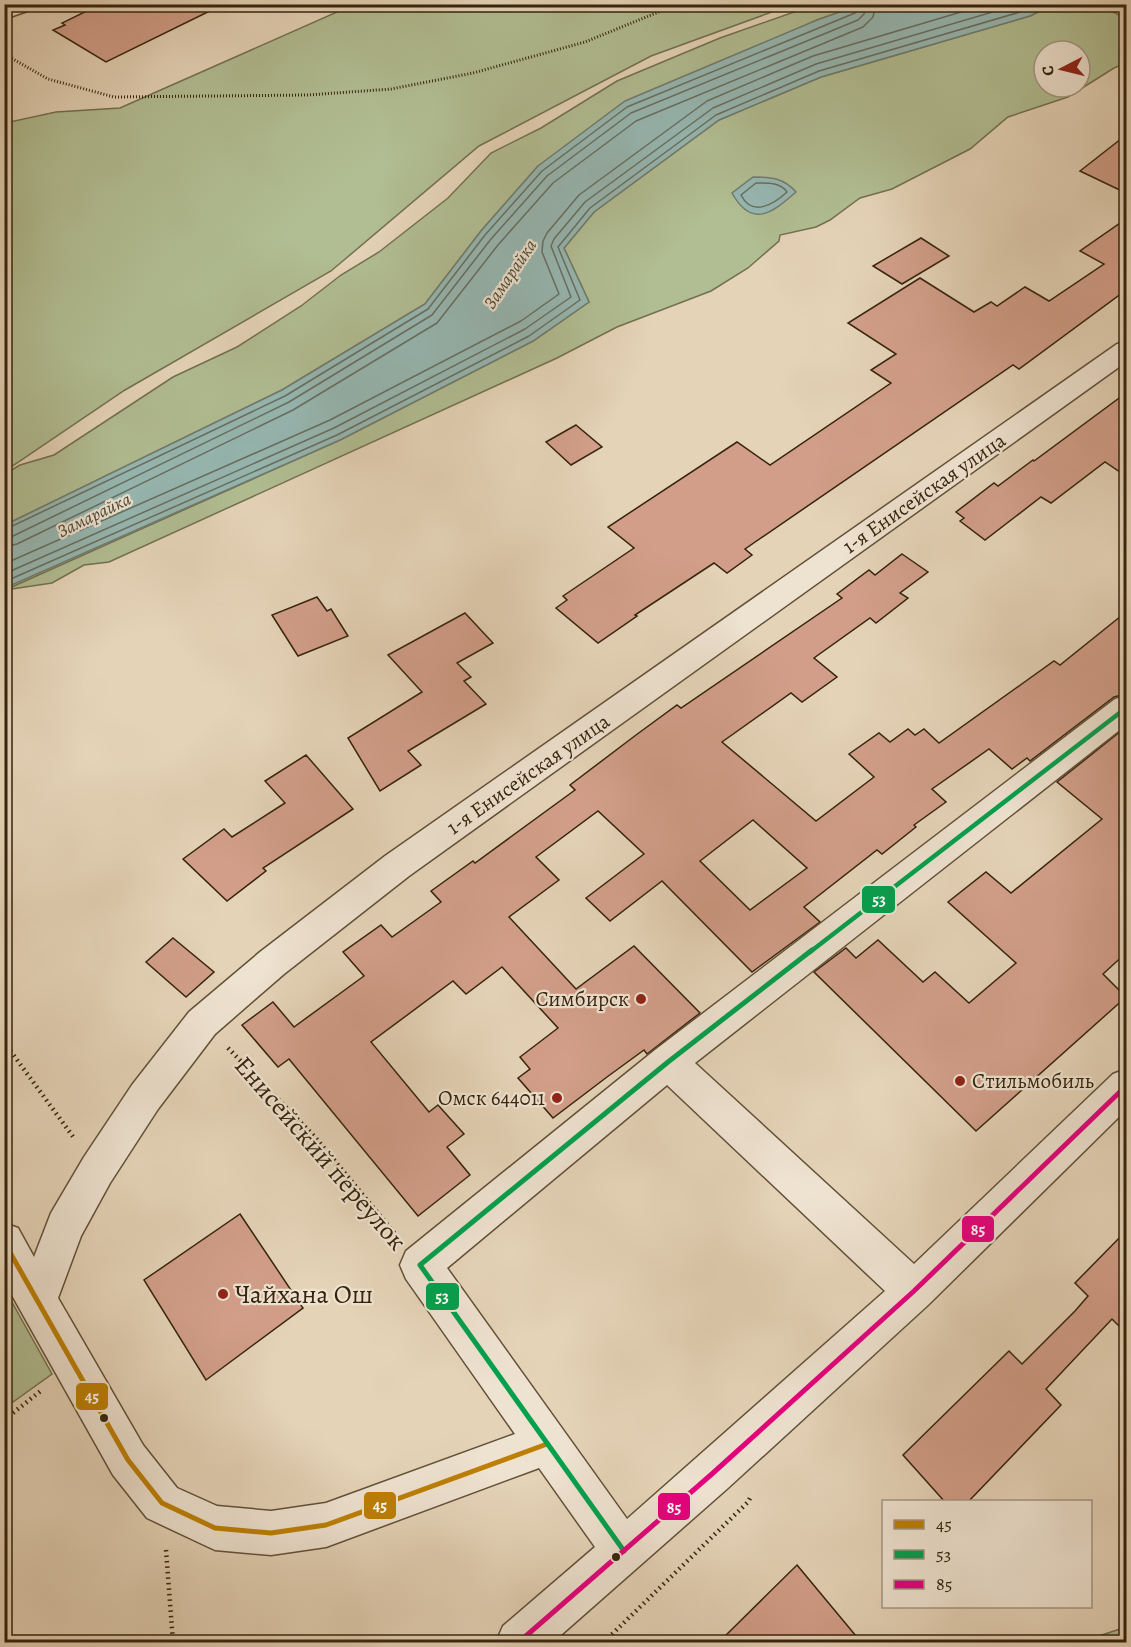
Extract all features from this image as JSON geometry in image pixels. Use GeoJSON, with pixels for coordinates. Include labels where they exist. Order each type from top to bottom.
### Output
{"type":"FeatureCollection","features":[{"type":"Feature","properties":{"kind":"street"},"geometry":{"type":"LineString","coordinates":[[4,13],[29,4]]}},
{"type":"Feature","properties":{"kind":"street","name":"1-я Енисейская улица"},"geometry":{"type":"LineString","coordinates":[[38,1299],[64,1227],[97,1170],[145,1097],[202,1023],[272,963],[397,866],[1126,350]]}},
{"type":"Feature","properties":{"kind":"street"},"geometry":{"type":"LineString","coordinates":[[420,1265],[668,1062],[1126,708]]}},
{"type":"Feature","properties":{"kind":"street"},"geometry":{"type":"LineString","coordinates":[[668,1062],[914,1291]]}},
{"type":"Feature","properties":{"kind":"street"},"geometry":{"type":"LineString","coordinates":[[519,1642],[914,1291],[1126,1086]]}},
{"type":"Feature","properties":{"kind":"street"},"geometry":{"type":"LineString","coordinates":[[4,1242],[128,1460],[162,1503],[214,1528],[271,1533],[326,1525],[547,1444]]}},
{"type":"Feature","properties":{"kind":"street","name":"Енисейский переулок"},"geometry":{"type":"LineString","coordinates":[[420,1265],[624,1551]]}},
{"type":"Feature","properties":{"kind":"path"},"geometry":{"type":"LineString","coordinates":[[4,54],[48,79],[114,97],[308,95],[391,89],[473,73],[585,42],[678,4]]}},
{"type":"Feature","properties":{"kind":"path"},"geometry":{"type":"LineString","coordinates":[[1117,4],[1126,9]]}},
{"type":"Feature","properties":{"kind":"path","name":"Енисейский переулок"},"geometry":{"type":"LineString","coordinates":[[202,1023],[315,1137],[420,1265]]}},
{"type":"Feature","properties":{"kind":"path"},"geometry":{"type":"LineString","coordinates":[[4,1042],[97,1170]]}},
{"type":"Feature","properties":{"kind":"path"},"geometry":{"type":"LineString","coordinates":[[162,1503],[172,1642]]}},
{"type":"Feature","properties":{"kind":"green space"},"geometry":{"type":"Polygon","coordinates":[[[355,4],[791,5],[651,56],[479,146],[331,271],[125,390],[5,471],[5,123],[56,112],[120,108],[355,4]]]}},
{"type":"Feature","properties":{"kind":"green space"},"geometry":{"type":"Polygon","coordinates":[[[814,5],[860,5],[817,20],[538,166],[481,231],[425,304],[282,390],[5,525],[5,474],[20,465],[54,455],[173,377],[237,347],[301,306],[341,275],[379,252],[448,198],[491,153],[541,128],[617,81],[720,38],[814,5]]]}},
{"type":"Feature","properties":{"kind":"green space"},"geometry":{"type":"Polygon","coordinates":[[[1052,5],[1101,5],[1126,19],[1126,63],[1092,82],[1092,39],[1032,39],[1032,99],[1062,99],[1008,117],[970,149],[892,189],[860,198],[830,220],[816,227],[780,235],[779,241],[748,268],[711,291],[617,327],[557,358],[109,562],[84,565],[52,583],[5,590],[340,440],[533,341],[589,302],[564,248],[594,212],[719,120],[821,77],[1030,16],[1052,5]]]}},
{"type":"Feature","properties":{"kind":"green space"},"geometry":{"type":"Polygon","coordinates":[[[4,1288],[52,1374],[13,1402],[5,1392],[4,1288]]]}},
{"type":"Feature","properties":{"kind":"green space"},"geometry":{"type":"Polygon","coordinates":[[[1126,1627],[1126,1642],[1095,1642],[1099,1636],[1126,1627]]]}},
{"type":"Feature","properties":{"kind":"water","name":"Замарайка"},"geometry":{"type":"Polygon","coordinates":[[[860,5],[1052,5],[1030,16],[821,77],[719,120],[594,212],[564,248],[589,302],[533,341],[340,440],[5,588],[5,525],[282,390],[425,304],[481,231],[538,166],[625,101],[817,20],[860,5]]]}},
{"type":"Feature","properties":{"kind":"water"},"geometry":{"type":"Polygon","coordinates":[[[753,177],[777,179],[796,192],[770,211],[755,214],[747,211],[732,193],[753,177]]]}},
{"type":"Feature","properties":{"kind":"building"},"geometry":{"type":"Polygon","coordinates":[[[101,4],[224,4],[106,62],[53,30],[65,25],[62,23],[101,4]]]}},
{"type":"Feature","properties":{"kind":"building"},"geometry":{"type":"Polygon","coordinates":[[[1126,135],[1126,193],[1080,171],[1126,135]]]}},
{"type":"Feature","properties":{"kind":"building"},"geometry":{"type":"Polygon","coordinates":[[[1126,219],[1126,290],[1019,369],[1013,365],[745,549],[752,555],[727,573],[714,563],[635,615],[637,616],[598,643],[556,608],[567,600],[563,596],[634,548],[608,527],[737,442],[770,465],[891,383],[871,370],[896,354],[848,323],[920,278],[974,312],[991,302],[997,306],[1025,287],[1049,301],[1104,264],[1080,251],[1126,219]]]}},
{"type":"Feature","properties":{"kind":"building"},"geometry":{"type":"Polygon","coordinates":[[[921,238],[949,256],[902,284],[873,266],[921,238]]]}},
{"type":"Feature","properties":{"kind":"building"},"geometry":{"type":"Polygon","coordinates":[[[1126,393],[1126,476],[1105,462],[1051,503],[1041,497],[985,540],[960,521],[964,518],[956,512],[994,483],[998,486],[1034,461],[1126,393]]]}},
{"type":"Feature","properties":{"kind":"building"},"geometry":{"type":"Polygon","coordinates":[[[576,425],[602,447],[571,465],[546,442],[576,425]]]}},
{"type":"Feature","properties":{"kind":"building"},"geometry":{"type":"Polygon","coordinates":[[[902,554],[928,572],[900,593],[908,598],[876,623],[870,618],[814,658],[837,677],[802,702],[791,693],[722,742],[816,821],[874,777],[849,754],[879,733],[890,742],[908,729],[915,735],[924,729],[939,743],[1054,661],[1060,665],[1126,612],[1126,694],[1114,697],[1030,761],[1027,758],[1012,769],[989,749],[932,789],[946,802],[914,825],[916,827],[882,854],[877,850],[804,907],[820,922],[752,972],[662,881],[610,921],[586,898],[644,854],[598,811],[536,857],[559,880],[509,917],[576,989],[634,946],[700,1013],[647,1054],[644,1050],[553,1118],[518,1078],[530,1069],[520,1057],[558,1028],[502,967],[466,994],[453,981],[371,1042],[429,1112],[438,1105],[464,1134],[447,1147],[470,1175],[418,1216],[289,1059],[278,1067],[242,1025],[273,1002],[294,1027],[364,976],[343,952],[381,925],[392,937],[441,902],[431,891],[473,861],[475,863],[575,790],[570,785],[636,735],[677,705],[681,708],[842,598],[837,594],[869,570],[875,575],[902,554]],[[753,820],[700,861],[750,910],[807,868],[753,820]]]}},
{"type":"Feature","properties":{"kind":"building"},"geometry":{"type":"Polygon","coordinates":[[[317,597],[327,611],[331,609],[348,636],[298,656],[272,615],[317,597]]]}},
{"type":"Feature","properties":{"kind":"building"},"geometry":{"type":"Polygon","coordinates":[[[465,613],[493,643],[457,663],[471,677],[464,681],[486,704],[408,751],[421,765],[380,791],[348,738],[422,692],[388,655],[465,613]]]}},
{"type":"Feature","properties":{"kind":"building"},"geometry":{"type":"Polygon","coordinates":[[[1126,727],[1126,953],[1103,974],[1126,997],[976,1131],[814,972],[846,948],[856,958],[878,940],[923,982],[935,972],[969,1003],[1016,963],[948,902],[986,872],[1011,893],[1102,819],[1057,782],[1126,727]]]}},
{"type":"Feature","properties":{"kind":"building"},"geometry":{"type":"Polygon","coordinates":[[[306,755],[353,809],[263,868],[266,871],[227,901],[183,859],[224,829],[232,837],[285,803],[265,781],[306,755]]]}},
{"type":"Feature","properties":{"kind":"building"},"geometry":{"type":"Polygon","coordinates":[[[173,938],[214,972],[186,997],[146,962],[173,938]]]}},
{"type":"Feature","properties":{"kind":"building","name":"Чайхана Ош"},"geometry":{"type":"Polygon","coordinates":[[[240,1214],[303,1308],[206,1380],[144,1280],[240,1214]]]}},
{"type":"Feature","properties":{"kind":"building"},"geometry":{"type":"Polygon","coordinates":[[[1126,1231],[1126,1333],[1112,1319],[1046,1389],[1061,1405],[970,1500],[943,1500],[903,1455],[1009,1351],[1022,1364],[1075,1311],[1088,1296],[1075,1283],[1126,1231]]]}},
{"type":"Feature","properties":{"kind":"building"},"geometry":{"type":"Polygon","coordinates":[[[797,1565],[861,1642],[719,1642],[797,1565]]]}},
{"type":"Feature","properties":{"kind":"transit line","name":"53"},"geometry":{"type":"LineString","coordinates":[[624,1551],[420,1265],[668,1062],[1126,708]]}},
{"type":"Feature","properties":{"kind":"transit line","name":"85"},"geometry":{"type":"LineString","coordinates":[[519,1642],[713,1473],[914,1291],[1126,1086]]}},
{"type":"Feature","properties":{"kind":"transit line","name":"45"},"geometry":{"type":"LineString","coordinates":[[4,1242],[128,1460],[162,1503],[215,1528],[271,1533],[326,1525],[547,1444]]}},
{"type":"Feature","properties":{"kind":"place","name":"Симбирск"},"geometry":{"type":"Point","coordinates":[641,999]}},
{"type":"Feature","properties":{"kind":"place","name":"Стильмобиль"},"geometry":{"type":"Point","coordinates":[960,1081]}},
{"type":"Feature","properties":{"kind":"place","name":"Омск 644011"},"geometry":{"type":"Point","coordinates":[557,1098]}},
{"type":"Feature","properties":{"kind":"place","name":"Чайхана Ош"},"geometry":{"type":"Point","coordinates":[223,1294]}}]}
